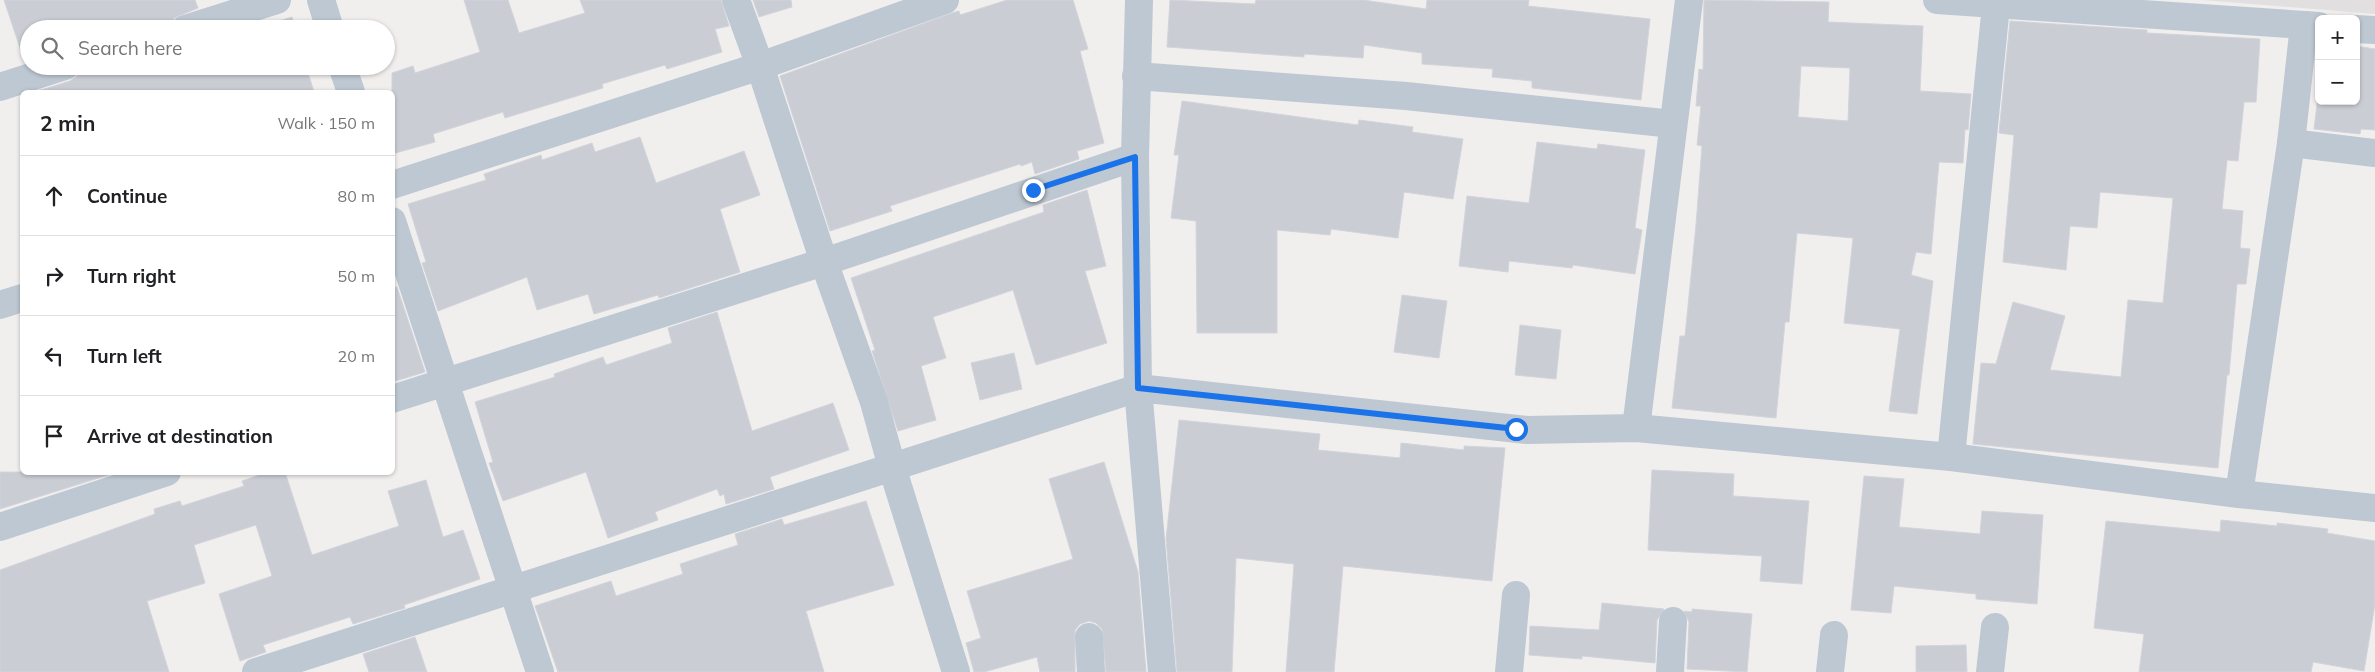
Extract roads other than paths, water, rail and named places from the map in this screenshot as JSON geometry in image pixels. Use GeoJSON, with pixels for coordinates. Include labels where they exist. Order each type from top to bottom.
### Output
{"type":"FeatureCollection","features":[{"type":"Feature","properties":{"kind":"street"},"geometry":{"type":"LineString","coordinates":[[214,20],[277,0]]}},
{"type":"Feature","properties":{"kind":"street"},"geometry":{"type":"LineString","coordinates":[[320,0],[327,20]]}},
{"type":"Feature","properties":{"kind":"street"},"geometry":{"type":"LineString","coordinates":[[736,0],[760,66],[824,262],[874,402],[892,468],[954,671]]}},
{"type":"Feature","properties":{"kind":"street"},"geometry":{"type":"LineString","coordinates":[[395,184],[760,66],[945,0]]}},
{"type":"Feature","properties":{"kind":"street"},"geometry":{"type":"LineString","coordinates":[[1139,0],[1135,157],[1138,388],[1162,672]]}},
{"type":"Feature","properties":{"kind":"street"},"geometry":{"type":"LineString","coordinates":[[1636,428],[1689,0]]}},
{"type":"Feature","properties":{"kind":"street"},"geometry":{"type":"LineString","coordinates":[[1937,0],[2311,26],[2291,143],[2239,494]]}},
{"type":"Feature","properties":{"kind":"street"},"geometry":{"type":"LineString","coordinates":[[1951,457],[1996,5]]}},
{"type":"Feature","properties":{"kind":"street"},"geometry":{"type":"LineString","coordinates":[[2360,29],[2375,30]]}},
{"type":"Feature","properties":{"kind":"street"},"geometry":{"type":"LineString","coordinates":[[0,87],[37,75]]}},
{"type":"Feature","properties":{"kind":"street"},"geometry":{"type":"LineString","coordinates":[[345,75],[350,90]]}},
{"type":"Feature","properties":{"kind":"street"},"geometry":{"type":"LineString","coordinates":[[1136,76],[1406,96],[1673,124]]}},
{"type":"Feature","properties":{"kind":"street"},"geometry":{"type":"LineString","coordinates":[[2291,143],[2375,153]]}},
{"type":"Feature","properties":{"kind":"street"},"geometry":{"type":"LineString","coordinates":[[395,398],[824,262],[1135,157]]}},
{"type":"Feature","properties":{"kind":"street"},"geometry":{"type":"LineString","coordinates":[[395,230],[540,672]]}},
{"type":"Feature","properties":{"kind":"street"},"geometry":{"type":"LineString","coordinates":[[0,305],[20,299]]}},
{"type":"Feature","properties":{"kind":"street"},"geometry":{"type":"LineString","coordinates":[[256,672],[1138,388],[1528,430],[1636,428],[1951,457],[2239,494],[2375,508]]}},
{"type":"Feature","properties":{"kind":"street"},"geometry":{"type":"LineString","coordinates":[[0,527],[158,475]]}},
{"type":"Feature","properties":{"kind":"street"},"geometry":{"type":"LineString","coordinates":[[1509,672],[1516,596]]}},
{"type":"Feature","properties":{"kind":"street"},"geometry":{"type":"LineString","coordinates":[[1670,672],[1673,621]]}},
{"type":"Feature","properties":{"kind":"street"},"geometry":{"type":"LineString","coordinates":[[1990,672],[1995,627]]}},
{"type":"Feature","properties":{"kind":"street"},"geometry":{"type":"LineString","coordinates":[[1830,672],[1834,635]]}},
{"type":"Feature","properties":{"kind":"street"},"geometry":{"type":"LineString","coordinates":[[1089,637],[1091,672]]}}]}
